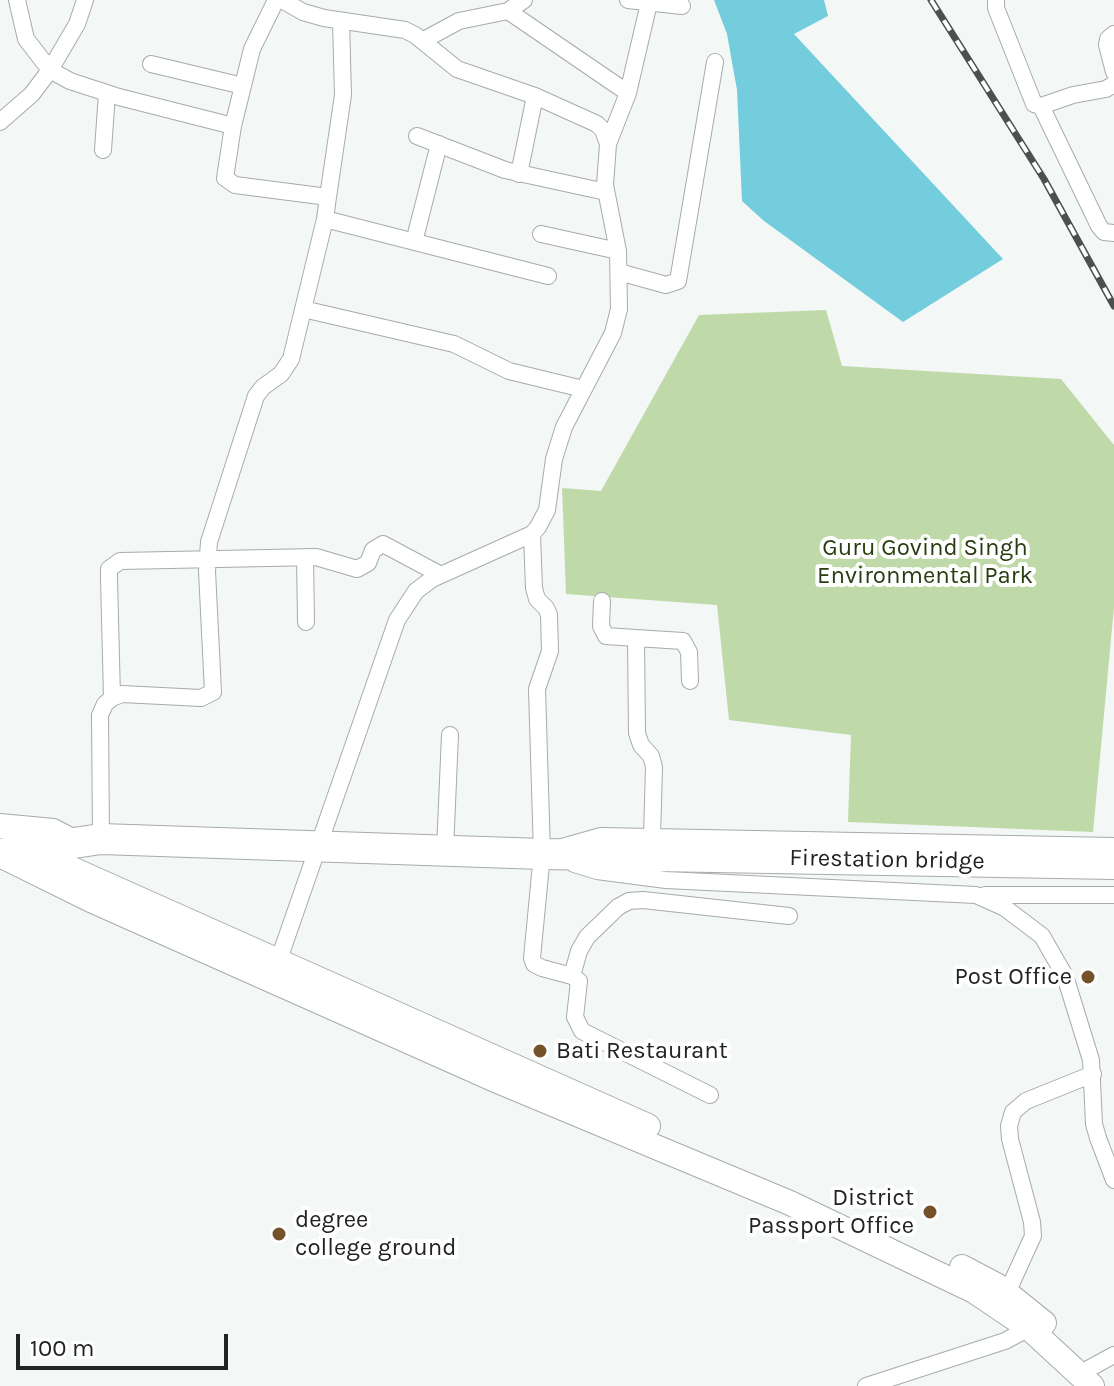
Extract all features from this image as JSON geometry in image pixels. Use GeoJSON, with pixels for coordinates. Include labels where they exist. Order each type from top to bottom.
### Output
{"type":"FeatureCollection","features":[{"type":"Feature","properties":{"kind":"highway","name":"Firestation bridge"},"geometry":{"type":"LineString","coordinates":[[8,852],[86,840],[542,854],[656,846],[1114,864]]}},
{"type":"Feature","properties":{"kind":"street"},"geometry":{"type":"LineString","coordinates":[[17,0],[26,39],[50,70],[70,81],[107,93],[233,126]]}},
{"type":"Feature","properties":{"kind":"street"},"geometry":{"type":"LineString","coordinates":[[0,122],[32,94],[50,70],[77,24],[86,0]]}},
{"type":"Feature","properties":{"kind":"street"},"geometry":{"type":"LineString","coordinates":[[276,0],[252,49],[225,172],[229,183],[328,197]]}},
{"type":"Feature","properties":{"kind":"street"},"geometry":{"type":"LineString","coordinates":[[282,0],[303,12],[405,30],[457,69],[535,96],[597,124],[608,144]]}},
{"type":"Feature","properties":{"kind":"street"},"geometry":{"type":"LineString","coordinates":[[422,41],[459,21],[508,11],[524,0]]}},
{"type":"Feature","properties":{"kind":"street"},"geometry":{"type":"LineString","coordinates":[[628,0],[682,6]]}},
{"type":"Feature","properties":{"kind":"street"},"geometry":{"type":"LineString","coordinates":[[996,0],[996,8],[1029,98],[1034,104],[1041,106],[1073,95],[1106,89],[1114,84]]}},
{"type":"Feature","properties":{"kind":"street"},"geometry":{"type":"LineString","coordinates":[[278,962],[397,620],[416,591],[441,575],[532,534],[544,519],[564,427],[617,322],[618,251],[606,192],[608,144],[628,93],[649,3]]}},
{"type":"Feature","properties":{"kind":"street"},"geometry":{"type":"LineString","coordinates":[[508,11],[628,93]]}},
{"type":"Feature","properties":{"kind":"street"},"geometry":{"type":"LineString","coordinates":[[0,826],[53,831],[86,840],[100,715],[105,704],[122,694],[201,698],[209,697],[213,692],[207,558],[209,542],[256,396],[287,367],[303,309],[325,219],[343,95],[341,21]]}},
{"type":"Feature","properties":{"kind":"street"},"geometry":{"type":"LineString","coordinates":[[1114,34],[1107,45],[1114,72]]}},
{"type":"Feature","properties":{"kind":"street"},"geometry":{"type":"LineString","coordinates":[[619,272],[666,285],[678,281],[715,62]]}},
{"type":"Feature","properties":{"kind":"street"},"geometry":{"type":"LineString","coordinates":[[151,64],[243,86]]}},
{"type":"Feature","properties":{"kind":"street"},"geometry":{"type":"LineString","coordinates":[[103,150],[107,93]]}},
{"type":"Feature","properties":{"kind":"street"},"geometry":{"type":"LineString","coordinates":[[519,174],[535,96]]}},
{"type":"Feature","properties":{"kind":"street"},"geometry":{"type":"LineString","coordinates":[[1041,106],[1099,226],[1104,232],[1114,233]]}},
{"type":"Feature","properties":{"kind":"street"},"geometry":{"type":"LineString","coordinates":[[417,136],[519,174],[606,192]]}},
{"type":"Feature","properties":{"kind":"street"},"geometry":{"type":"LineString","coordinates":[[414,242],[439,144]]}},
{"type":"Feature","properties":{"kind":"street"},"geometry":{"type":"LineString","coordinates":[[325,219],[548,276]]}},
{"type":"Feature","properties":{"kind":"street"},"geometry":{"type":"LineString","coordinates":[[541,234],[618,251]]}},
{"type":"Feature","properties":{"kind":"street"},"geometry":{"type":"LineString","coordinates":[[303,309],[454,344],[509,371],[583,389]]}},
{"type":"Feature","properties":{"kind":"street"},"geometry":{"type":"LineString","coordinates":[[532,534],[536,594],[549,615],[550,651],[537,689],[542,854],[532,958],[534,964],[542,968],[579,981],[575,1017],[582,1031],[710,1095]]}},
{"type":"Feature","properties":{"kind":"street"},"geometry":{"type":"LineString","coordinates":[[112,698],[109,569],[120,561],[305,557],[323,558],[357,569],[368,563],[373,550],[383,544],[441,575]]}},
{"type":"Feature","properties":{"kind":"street"},"geometry":{"type":"LineString","coordinates":[[305,557],[306,622]]}},
{"type":"Feature","properties":{"kind":"street"},"geometry":{"type":"LineString","coordinates":[[602,601],[601,626],[606,636],[683,641],[689,652],[690,681]]}},
{"type":"Feature","properties":{"kind":"street"},"geometry":{"type":"LineString","coordinates":[[636,638],[637,733],[638,740],[654,762],[656,846],[1114,846]]}},
{"type":"Feature","properties":{"kind":"street"},"geometry":{"type":"LineString","coordinates":[[445,850],[450,735]]}},
{"type":"Feature","properties":{"kind":"street"},"geometry":{"type":"LineString","coordinates":[[8,852],[278,962],[983,1277],[1007,1293],[1088,1376]]}},
{"type":"Feature","properties":{"kind":"street"},"geometry":{"type":"LineString","coordinates":[[8,852],[91,900],[500,1082],[790,1203],[974,1291],[1029,1328],[1088,1376],[1112,1386]]}},
{"type":"Feature","properties":{"kind":"street"},"geometry":{"type":"LineString","coordinates":[[542,854],[597,871],[666,880],[976,895],[1114,895]]}},
{"type":"Feature","properties":{"kind":"street"},"geometry":{"type":"LineString","coordinates":[[976,895],[1005,908],[1042,936],[1055,954],[1065,976],[1093,1074],[1094,1124],[1114,1180]]}},
{"type":"Feature","properties":{"kind":"street"},"geometry":{"type":"LineString","coordinates":[[572,976],[579,951],[587,937],[618,907],[629,901],[789,916]]}},
{"type":"Feature","properties":{"kind":"street"},"geometry":{"type":"LineString","coordinates":[[1007,1293],[1033,1236],[1010,1139],[1009,1126],[1013,1112],[1026,1101],[1093,1074]]}},
{"type":"Feature","properties":{"kind":"street"},"geometry":{"type":"LineString","coordinates":[[866,1386],[1005,1341],[1029,1328]]}},
{"type":"Feature","properties":{"kind":"street"},"geometry":{"type":"LineString","coordinates":[[1088,1376],[1114,1355]]}},
{"type":"Feature","properties":{"kind":"green space","name":"Guru Govind Singh Environmental Park"},"geometry":{"type":"Polygon","coordinates":[[[826,310],[842,366],[1061,379],[1114,445],[1114,607],[1093,832],[848,822],[851,735],[729,720],[717,605],[566,594],[562,488],[601,491],[699,315],[826,310]]]}},
{"type":"Feature","properties":{"kind":"water"},"geometry":{"type":"Polygon","coordinates":[[[714,0],[824,0],[828,16],[794,34],[1003,259],[903,322],[764,221],[742,201],[737,90],[727,34],[714,0]]]}},
{"type":"Feature","properties":{"kind":"railway"},"geometry":{"type":"LineString","coordinates":[[931,0],[1044,179],[1114,306]]}},
{"type":"Feature","properties":{"kind":"place","name":"Post Office"},"geometry":{"type":"Point","coordinates":[1088,977]}},
{"type":"Feature","properties":{"kind":"place","name":"Bati Restaurant"},"geometry":{"type":"Point","coordinates":[540,1051]}},
{"type":"Feature","properties":{"kind":"place","name":"District Passport Office"},"geometry":{"type":"Point","coordinates":[930,1212]}},
{"type":"Feature","properties":{"kind":"place","name":"degree college ground"},"geometry":{"type":"Point","coordinates":[279,1234]}}]}
